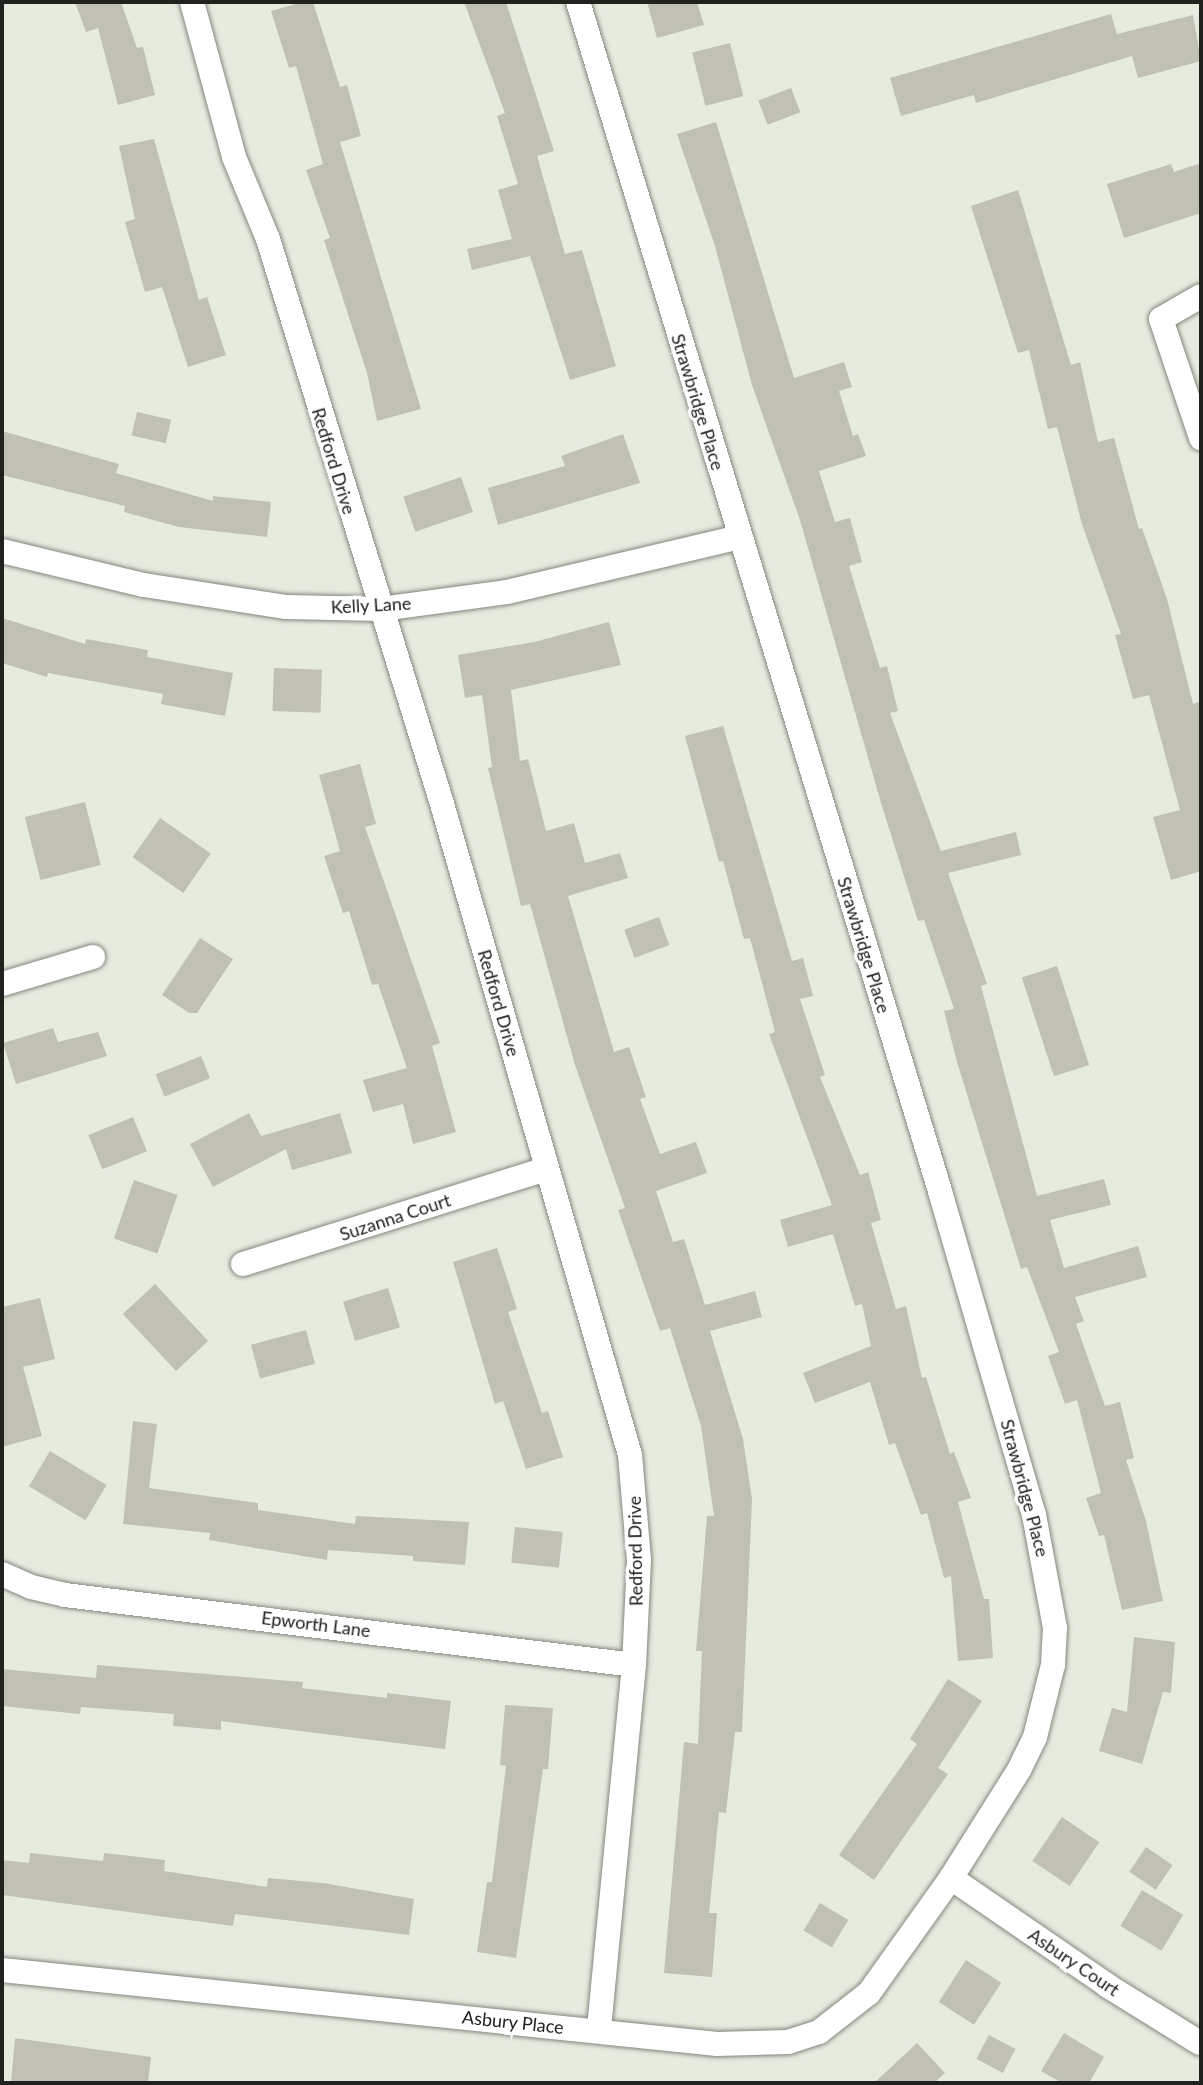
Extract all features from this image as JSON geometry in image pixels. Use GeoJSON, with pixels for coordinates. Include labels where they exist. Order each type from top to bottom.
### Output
{"type":"FeatureCollection","features":[{"type":"Feature","properties":{"kind":"street","name":"Redford Drive"},"geometry":{"type":"LineString","coordinates":[[192,2],[234,157],[268,239],[381,608],[630,1455],[639,1560],[634,1665],[599,2030]]}},
{"type":"Feature","properties":{"kind":"street","name":"Strawbridge Place"},"geometry":{"type":"LineString","coordinates":[[578,2],[940,1191],[1051,1590],[1053,1665],[1035,1737],[1019,1770],[951,1878]]}},
{"type":"Feature","properties":{"kind":"street"},"geometry":{"type":"LineString","coordinates":[[1201,296],[1161,319],[1201,438]]}},
{"type":"Feature","properties":{"kind":"street","name":"Kelly Lane"},"geometry":{"type":"LineString","coordinates":[[2,551],[144,585],[273,605],[381,608],[507,592],[739,537]]}},
{"type":"Feature","properties":{"kind":"street"},"geometry":{"type":"LineString","coordinates":[[2,984],[93,957]]}},
{"type":"Feature","properties":{"kind":"street","name":"Suzanna Court"},"geometry":{"type":"LineString","coordinates":[[243,1264],[546,1169]]}},
{"type":"Feature","properties":{"kind":"street","name":"Epworth Lane"},"geometry":{"type":"LineString","coordinates":[[2,1574],[31,1587],[65,1595],[634,1665]]}},
{"type":"Feature","properties":{"kind":"street","name":"Asbury Place"},"geometry":{"type":"LineString","coordinates":[[2,1970],[754,2046],[788,2042],[818,2032],[869,1993],[951,1878]]}},
{"type":"Feature","properties":{"kind":"street","name":"Asbury Court"},"geometry":{"type":"LineString","coordinates":[[951,1878],[1108,1986],[1200,2043]]}},
{"type":"Feature","properties":{"kind":"building"},"geometry":{"type":"Polygon","coordinates":[[[75,2],[121,2],[137,48],[143,47],[155,95],[118,105],[98,28],[86,32],[75,2]]]}},
{"type":"Feature","properties":{"kind":"building"},"geometry":{"type":"Polygon","coordinates":[[[313,2],[340,87],[347,85],[361,136],[340,142],[421,409],[377,421],[367,373],[324,240],[330,238],[306,170],[323,164],[296,66],[289,68],[271,11],[313,2]]]}},
{"type":"Feature","properties":{"kind":"building"},"geometry":{"type":"Polygon","coordinates":[[[464,2],[506,2],[554,151],[537,156],[565,254],[582,250],[616,366],[570,380],[530,256],[472,270],[467,249],[512,239],[498,190],[518,184],[497,116],[505,113],[464,2]]]}},
{"type":"Feature","properties":{"kind":"building"},"geometry":{"type":"Polygon","coordinates":[[[647,2],[697,2],[704,25],[657,38],[647,2]]]}},
{"type":"Feature","properties":{"kind":"building"},"geometry":{"type":"Polygon","coordinates":[[[1111,14],[1117,34],[1193,15],[1201,61],[1138,78],[1132,56],[976,103],[974,95],[901,116],[890,78],[1111,14]]]}},
{"type":"Feature","properties":{"kind":"building"},"geometry":{"type":"Polygon","coordinates":[[[730,43],[743,96],[705,106],[692,52],[730,43]]]}},
{"type":"Feature","properties":{"kind":"building"},"geometry":{"type":"Polygon","coordinates":[[[791,88],[800,112],[768,125],[758,101],[791,88]]]}},
{"type":"Feature","properties":{"kind":"building"},"geometry":{"type":"Polygon","coordinates":[[[716,122],[794,378],[844,362],[852,387],[839,391],[853,436],[858,434],[866,456],[819,471],[835,522],[850,518],[862,562],[849,566],[880,668],[887,666],[898,711],[890,713],[941,851],[1016,832],[1021,855],[948,873],[987,984],[981,986],[1037,1196],[1104,1179],[1111,1205],[1050,1220],[1064,1268],[1138,1246],[1147,1277],[1075,1297],[1084,1321],[1076,1324],[1105,1406],[1120,1402],[1134,1458],[1126,1460],[1146,1521],[1163,1601],[1122,1610],[1104,1535],[1099,1536],[1086,1498],[1101,1493],[1077,1400],[1065,1404],[1048,1356],[1059,1352],[1027,1267],[1021,1269],[957,1062],[944,1011],[954,1009],[924,920],[918,921],[881,803],[800,520],[752,385],[715,246],[677,134],[716,122]]]}},
{"type":"Feature","properties":{"kind":"building"},"geometry":{"type":"Polygon","coordinates":[[[154,139],[199,300],[207,297],[226,355],[188,367],[162,287],[145,292],[125,222],[135,219],[119,146],[154,139]]]}},
{"type":"Feature","properties":{"kind":"building"},"geometry":{"type":"Polygon","coordinates":[[[1201,163],[1201,213],[1124,238],[1107,184],[1171,164],[1174,172],[1201,163]]]}},
{"type":"Feature","properties":{"kind":"building"},"geometry":{"type":"Polygon","coordinates":[[[1018,190],[1071,365],[1080,362],[1098,442],[1114,438],[1139,529],[1142,528],[1167,599],[1193,704],[1201,701],[1201,871],[1171,880],[1153,817],[1180,810],[1149,695],[1133,699],[1115,635],[1121,634],[1082,524],[1057,427],[1048,429],[1029,350],[1018,353],[971,206],[1018,190]]]}},
{"type":"Feature","properties":{"kind":"building"},"geometry":{"type":"Polygon","coordinates":[[[137,412],[171,420],[166,443],[132,435],[137,412]]]}},
{"type":"Feature","properties":{"kind":"building"},"geometry":{"type":"Polygon","coordinates":[[[2,431],[119,464],[116,473],[213,501],[213,496],[271,502],[267,537],[179,527],[124,512],[125,506],[2,475],[2,431]]]}},
{"type":"Feature","properties":{"kind":"building"},"geometry":{"type":"Polygon","coordinates":[[[623,434],[640,483],[498,525],[488,488],[565,466],[561,456],[623,434]]]}},
{"type":"Feature","properties":{"kind":"building"},"geometry":{"type":"Polygon","coordinates":[[[461,477],[473,512],[415,532],[403,497],[461,477]]]}},
{"type":"Feature","properties":{"kind":"building"},"geometry":{"type":"Polygon","coordinates":[[[2,618],[85,644],[86,639],[148,650],[147,657],[233,673],[225,716],[161,704],[163,694],[48,673],[47,677],[2,663],[2,618]]]}},
{"type":"Feature","properties":{"kind":"building"},"geometry":{"type":"Polygon","coordinates":[[[609,622],[621,665],[511,690],[520,761],[528,759],[546,831],[574,823],[585,863],[620,853],[628,878],[568,896],[614,1052],[629,1047],[646,1097],[640,1099],[660,1154],[696,1142],[707,1173],[656,1191],[673,1242],[684,1239],[705,1305],[755,1291],[762,1317],[710,1331],[743,1439],[752,1499],[742,1732],[735,1732],[726,1813],[719,1812],[709,1913],[717,1913],[712,1977],[664,1973],[684,1742],[698,1744],[702,1651],[696,1651],[707,1516],[714,1516],[701,1426],[670,1328],[660,1331],[618,1210],[625,1208],[575,1065],[530,904],[521,906],[488,768],[492,767],[482,695],[465,698],[458,655],[534,642],[609,622]]]}},
{"type":"Feature","properties":{"kind":"building"},"geometry":{"type":"Polygon","coordinates":[[[274,668],[322,670],[320,713],[272,711],[274,668]]]}},
{"type":"Feature","properties":{"kind":"building"},"geometry":{"type":"Polygon","coordinates":[[[723,726],[792,961],[803,958],[813,996],[800,999],[825,1075],[820,1077],[860,1175],[868,1172],[881,1220],[871,1223],[896,1309],[906,1306],[922,1378],[926,1377],[950,1454],[954,1452],[971,1498],[958,1502],[984,1599],[989,1599],[993,1658],[958,1661],[951,1576],[944,1578],[927,1513],[921,1515],[895,1443],[889,1445],[870,1382],[815,1403],[803,1373],[871,1346],[862,1304],[855,1306],[833,1234],[788,1247],[780,1220],[832,1205],[769,1034],[775,1032],[750,938],[744,939],[723,861],[719,862],[685,736],[723,726]]]}},
{"type":"Feature","properties":{"kind":"building"},"geometry":{"type":"Polygon","coordinates":[[[360,764],[376,824],[365,827],[440,1043],[432,1046],[456,1132],[413,1144],[403,1104],[373,1112],[363,1080],[407,1068],[378,984],[372,985],[349,911],[343,913],[324,856],[340,851],[319,775],[360,764]]]}},
{"type":"Feature","properties":{"kind":"building"},"geometry":{"type":"Polygon","coordinates":[[[85,802],[101,865],[41,880],[25,817],[85,802]]]}},
{"type":"Feature","properties":{"kind":"building"},"geometry":{"type":"Polygon","coordinates":[[[160,818],[211,854],[183,893],[132,857],[160,818]]]}},
{"type":"Feature","properties":{"kind":"building"},"geometry":{"type":"Polygon","coordinates":[[[659,917],[669,945],[634,958],[624,930],[659,917]]]}},
{"type":"Feature","properties":{"kind":"building"},"geometry":{"type":"Polygon","coordinates":[[[200,938],[233,959],[197,1013],[189,1013],[162,995],[200,938]]]}},
{"type":"Feature","properties":{"kind":"building"},"geometry":{"type":"Polygon","coordinates":[[[1057,966],[1089,1065],[1054,1076],[1022,977],[1057,966]]]}},
{"type":"Feature","properties":{"kind":"building"},"geometry":{"type":"Polygon","coordinates":[[[53,1028],[58,1042],[98,1032],[107,1056],[16,1084],[3,1043],[53,1028]]]}},
{"type":"Feature","properties":{"kind":"building"},"geometry":{"type":"Polygon","coordinates":[[[201,1056],[210,1078],[165,1097],[156,1074],[201,1056]]]}},
{"type":"Feature","properties":{"kind":"building"},"geometry":{"type":"Polygon","coordinates":[[[249,1113],[261,1136],[340,1113],[352,1153],[292,1170],[286,1149],[213,1187],[190,1144],[249,1113]]]}},
{"type":"Feature","properties":{"kind":"building"},"geometry":{"type":"Polygon","coordinates":[[[133,1117],[147,1151],[102,1169],[88,1135],[133,1117]]]}},
{"type":"Feature","properties":{"kind":"building"},"geometry":{"type":"Polygon","coordinates":[[[134,1180],[177,1195],[157,1254],[114,1239],[134,1180]]]}},
{"type":"Feature","properties":{"kind":"building"},"geometry":{"type":"Polygon","coordinates":[[[497,1248],[517,1309],[508,1312],[542,1413],[548,1411],[563,1457],[526,1469],[503,1401],[495,1404],[453,1262],[497,1248]]]}},
{"type":"Feature","properties":{"kind":"building"},"geometry":{"type":"Polygon","coordinates":[[[155,1284],[208,1341],[176,1371],[123,1314],[155,1284]]]}},
{"type":"Feature","properties":{"kind":"building"},"geometry":{"type":"Polygon","coordinates":[[[388,1288],[400,1327],[355,1341],[343,1302],[388,1288]]]}},
{"type":"Feature","properties":{"kind":"building"},"geometry":{"type":"Polygon","coordinates":[[[40,1298],[55,1359],[23,1367],[42,1436],[2,1447],[2,1307],[40,1298]]]}},
{"type":"Feature","properties":{"kind":"building"},"geometry":{"type":"Polygon","coordinates":[[[306,1330],[315,1364],[260,1379],[251,1345],[306,1330]]]}},
{"type":"Feature","properties":{"kind":"building"},"geometry":{"type":"Polygon","coordinates":[[[133,1421],[157,1424],[149,1488],[258,1503],[258,1510],[355,1524],[356,1516],[469,1522],[465,1565],[413,1561],[413,1556],[328,1550],[327,1560],[209,1540],[210,1533],[123,1524],[133,1421]]]}},
{"type":"Feature","properties":{"kind":"building"},"geometry":{"type":"Polygon","coordinates":[[[50,1451],[107,1485],[85,1520],[29,1486],[50,1451]]]}},
{"type":"Feature","properties":{"kind":"building"},"geometry":{"type":"Polygon","coordinates":[[[515,1527],[563,1532],[559,1568],[511,1563],[515,1527]]]}},
{"type":"Feature","properties":{"kind":"building"},"geometry":{"type":"Polygon","coordinates":[[[1134,1637],[1175,1642],[1171,1693],[1163,1692],[1142,1764],[1099,1751],[1112,1708],[1127,1712],[1134,1637]]]}},
{"type":"Feature","properties":{"kind":"building"},"geometry":{"type":"Polygon","coordinates":[[[97,1665],[303,1682],[302,1688],[387,1698],[387,1693],[451,1701],[445,1749],[221,1721],[221,1730],[173,1726],[174,1714],[81,1707],[80,1714],[2,1706],[2,1669],[96,1678],[97,1665]]]}},
{"type":"Feature","properties":{"kind":"building"},"geometry":{"type":"Polygon","coordinates":[[[948,1679],[982,1701],[938,1768],[948,1774],[874,1880],[839,1855],[917,1744],[910,1739],[948,1679]]]}},
{"type":"Feature","properties":{"kind":"building"},"geometry":{"type":"Polygon","coordinates":[[[505,1705],[553,1708],[548,1769],[543,1769],[516,1958],[477,1952],[487,1882],[492,1882],[506,1766],[500,1765],[505,1705]]]}},
{"type":"Feature","properties":{"kind":"building"},"geometry":{"type":"Polygon","coordinates":[[[1062,1817],[1099,1842],[1070,1886],[1032,1861],[1062,1817]]]}},
{"type":"Feature","properties":{"kind":"building"},"geometry":{"type":"Polygon","coordinates":[[[1146,1847],[1173,1865],[1156,1890],[1129,1872],[1146,1847]]]}},
{"type":"Feature","properties":{"kind":"building"},"geometry":{"type":"Polygon","coordinates":[[[30,1853],[103,1861],[104,1853],[165,1860],[164,1871],[267,1887],[268,1878],[323,1883],[414,1899],[409,1935],[235,1914],[233,1926],[2,1895],[2,1860],[29,1863],[30,1853]]]}},
{"type":"Feature","properties":{"kind":"building"},"geometry":{"type":"Polygon","coordinates":[[[1142,1890],[1183,1915],[1162,1951],[1120,1926],[1142,1890]]]}},
{"type":"Feature","properties":{"kind":"building"},"geometry":{"type":"Polygon","coordinates":[[[820,1903],[848,1920],[832,1947],[804,1930],[820,1903]]]}},
{"type":"Feature","properties":{"kind":"building"},"geometry":{"type":"Polygon","coordinates":[[[966,1960],[1001,1983],[974,2025],[939,2002],[966,1960]]]}},
{"type":"Feature","properties":{"kind":"building"},"geometry":{"type":"Polygon","coordinates":[[[1064,2033],[1104,2057],[1089,2083],[1062,2083],[1041,2071],[1064,2033]]]}},
{"type":"Feature","properties":{"kind":"building"},"geometry":{"type":"Polygon","coordinates":[[[989,2035],[1015,2049],[1003,2073],[976,2059],[989,2035]]]}},
{"type":"Feature","properties":{"kind":"building"},"geometry":{"type":"Polygon","coordinates":[[[15,2038],[151,2057],[148,2083],[11,2083],[15,2038]]]}},
{"type":"Feature","properties":{"kind":"building"},"geometry":{"type":"Polygon","coordinates":[[[917,2043],[945,2073],[934,2083],[874,2083],[917,2043]]]}}]}
